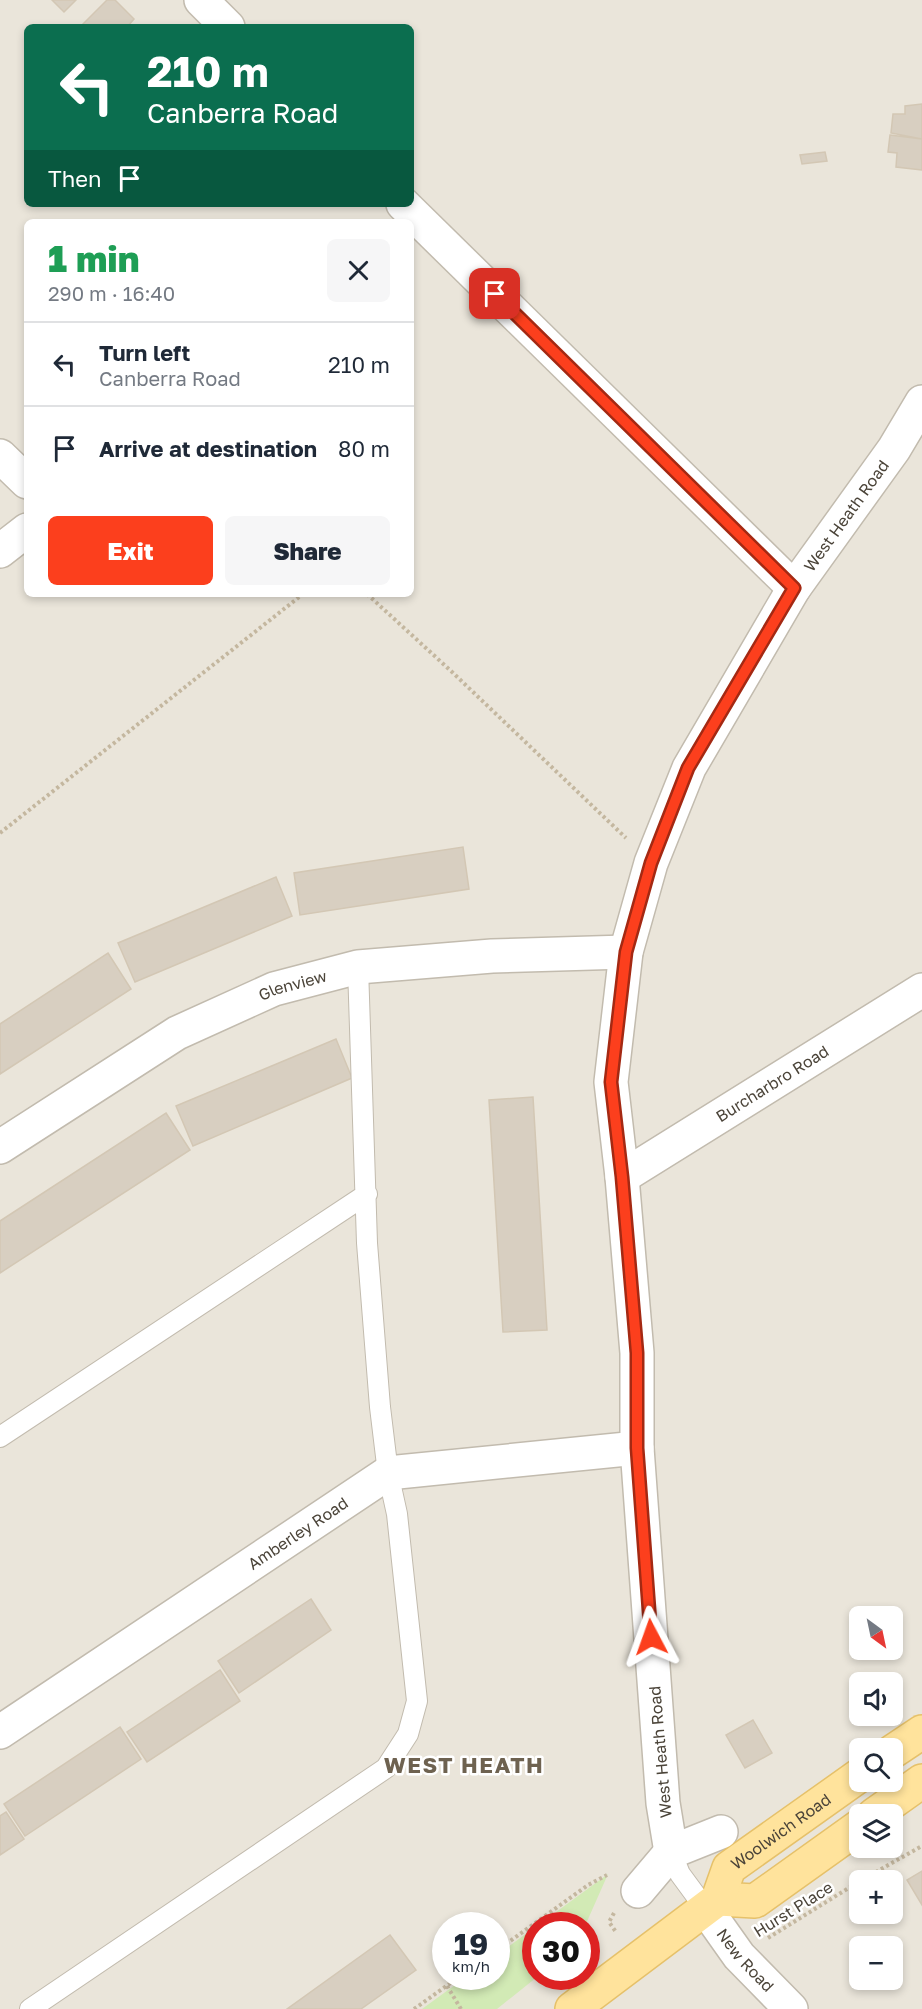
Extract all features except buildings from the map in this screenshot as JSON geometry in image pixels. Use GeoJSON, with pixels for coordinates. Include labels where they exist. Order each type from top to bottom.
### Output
{"type":"FeatureCollection","features":[{"type":"Feature","properties":{"kind":"main road"},"geometry":{"type":"LineString","coordinates":[[903,1745],[922,1732]]}},
{"type":"Feature","properties":{"kind":"main road"},"geometry":{"type":"LineString","coordinates":[[890,1804],[922,1781]]}},
{"type":"Feature","properties":{"kind":"main road","name":"Woolwich Road"},"geometry":{"type":"LineString","coordinates":[[711,1903],[729,1868],[849,1783]]}},
{"type":"Feature","properties":{"kind":"main road"},"geometry":{"type":"LineString","coordinates":[[572,2009],[711,1903],[755,1901],[849,1834]]}},
{"type":"Feature","properties":{"kind":"street"},"geometry":{"type":"LineString","coordinates":[[201,0],[225,24]]}},
{"type":"Feature","properties":{"kind":"street"},"geometry":{"type":"LineString","coordinates":[[419,236],[794,588]]}},
{"type":"Feature","properties":{"kind":"street","name":"West Heath Road"},"geometry":{"type":"LineString","coordinates":[[671,1852],[663,1803],[637,1448],[637,1353],[622,1177],[611,1082],[626,952],[651,863],[688,768],[794,588],[894,450],[922,402]]}},
{"type":"Feature","properties":{"kind":"street"},"geometry":{"type":"LineString","coordinates":[[0,456],[24,479]]}},
{"type":"Feature","properties":{"kind":"street"},"geometry":{"type":"LineString","coordinates":[[0,551],[24,532]]}},
{"type":"Feature","properties":{"kind":"street","name":"Glenview"},"geometry":{"type":"LineString","coordinates":[[0,1147],[177,1033],[274,989],[358,967],[481,957],[626,952]]}},
{"type":"Feature","properties":{"kind":"street","name":"Burcharbro Road"},"geometry":{"type":"LineString","coordinates":[[622,1177],[922,990]]}},
{"type":"Feature","properties":{"kind":"street","name":"Amberley Road"},"geometry":{"type":"LineString","coordinates":[[0,1731],[388,1473],[637,1448]]}},
{"type":"Feature","properties":{"kind":"street"},"geometry":{"type":"LineString","coordinates":[[638,1891],[671,1852],[721,1832]]}},
{"type":"Feature","properties":{"kind":"street","name":"New Road"},"geometry":{"type":"LineString","coordinates":[[711,1903],[739,1956],[791,2009]]}},
{"type":"Feature","properties":{"kind":"lane"},"geometry":{"type":"LineString","coordinates":[[30,2009],[386,1768],[408,1734],[417,1701],[397,1514],[388,1473],[380,1407],[367,1243],[358,967]]}},
{"type":"Feature","properties":{"kind":"lane"},"geometry":{"type":"LineString","coordinates":[[0,1437],[367,1194]]}},
{"type":"Feature","properties":{"kind":"lane"},"geometry":{"type":"LineString","coordinates":[[671,1852],[680,1874],[711,1903]]}},
{"type":"Feature","properties":{"kind":"path"},"geometry":{"type":"LineString","coordinates":[[0,833],[299,597]]}},
{"type":"Feature","properties":{"kind":"path"},"geometry":{"type":"LineString","coordinates":[[370,597],[451,671],[651,863]]}},
{"type":"Feature","properties":{"kind":"path","name":"Hurst Place"},"geometry":{"type":"LineString","coordinates":[[879,1870],[922,1846]]}},
{"type":"Feature","properties":{"kind":"path"},"geometry":{"type":"LineString","coordinates":[[510,1941],[588,1885],[611,1873]]}},
{"type":"Feature","properties":{"kind":"path","name":"Hurst Place"},"geometry":{"type":"LineString","coordinates":[[739,1956],[849,1888]]}},
{"type":"Feature","properties":{"kind":"path"},"geometry":{"type":"LineString","coordinates":[[414,2009],[441,1990]]}},
{"type":"Feature","properties":{"kind":"path"},"geometry":{"type":"LineString","coordinates":[[449,1990],[460,2009]]}},
{"type":"Feature","properties":{"kind":"shaded area"},"geometry":{"type":"Polygon","coordinates":[[[0,0],[922,0],[922,2009],[0,2009],[0,0]]]}},
{"type":"Feature","properties":{"kind":"green space"},"geometry":{"type":"Polygon","coordinates":[[[608,1874],[591,1912],[556,1912],[608,1874]]]}},
{"type":"Feature","properties":{"kind":"green space"},"geometry":{"type":"Polygon","coordinates":[[[522,1937],[522,1989],[497,2009],[422,2009],[448,1990],[510,1990],[510,1945],[522,1937]]]}},
{"type":"Feature","properties":{"kind":"district","name":"WEST HEATH"},"geometry":{"type":"Point","coordinates":[464,1765]}},
{"type":"Feature","properties":{"kind":"route"},"geometry":{"type":"LineString","coordinates":[[495,294],[794,588],[688,768],[651,863],[626,952],[611,1082],[622,1177],[637,1353],[637,1448],[651,1637]]}}]}
